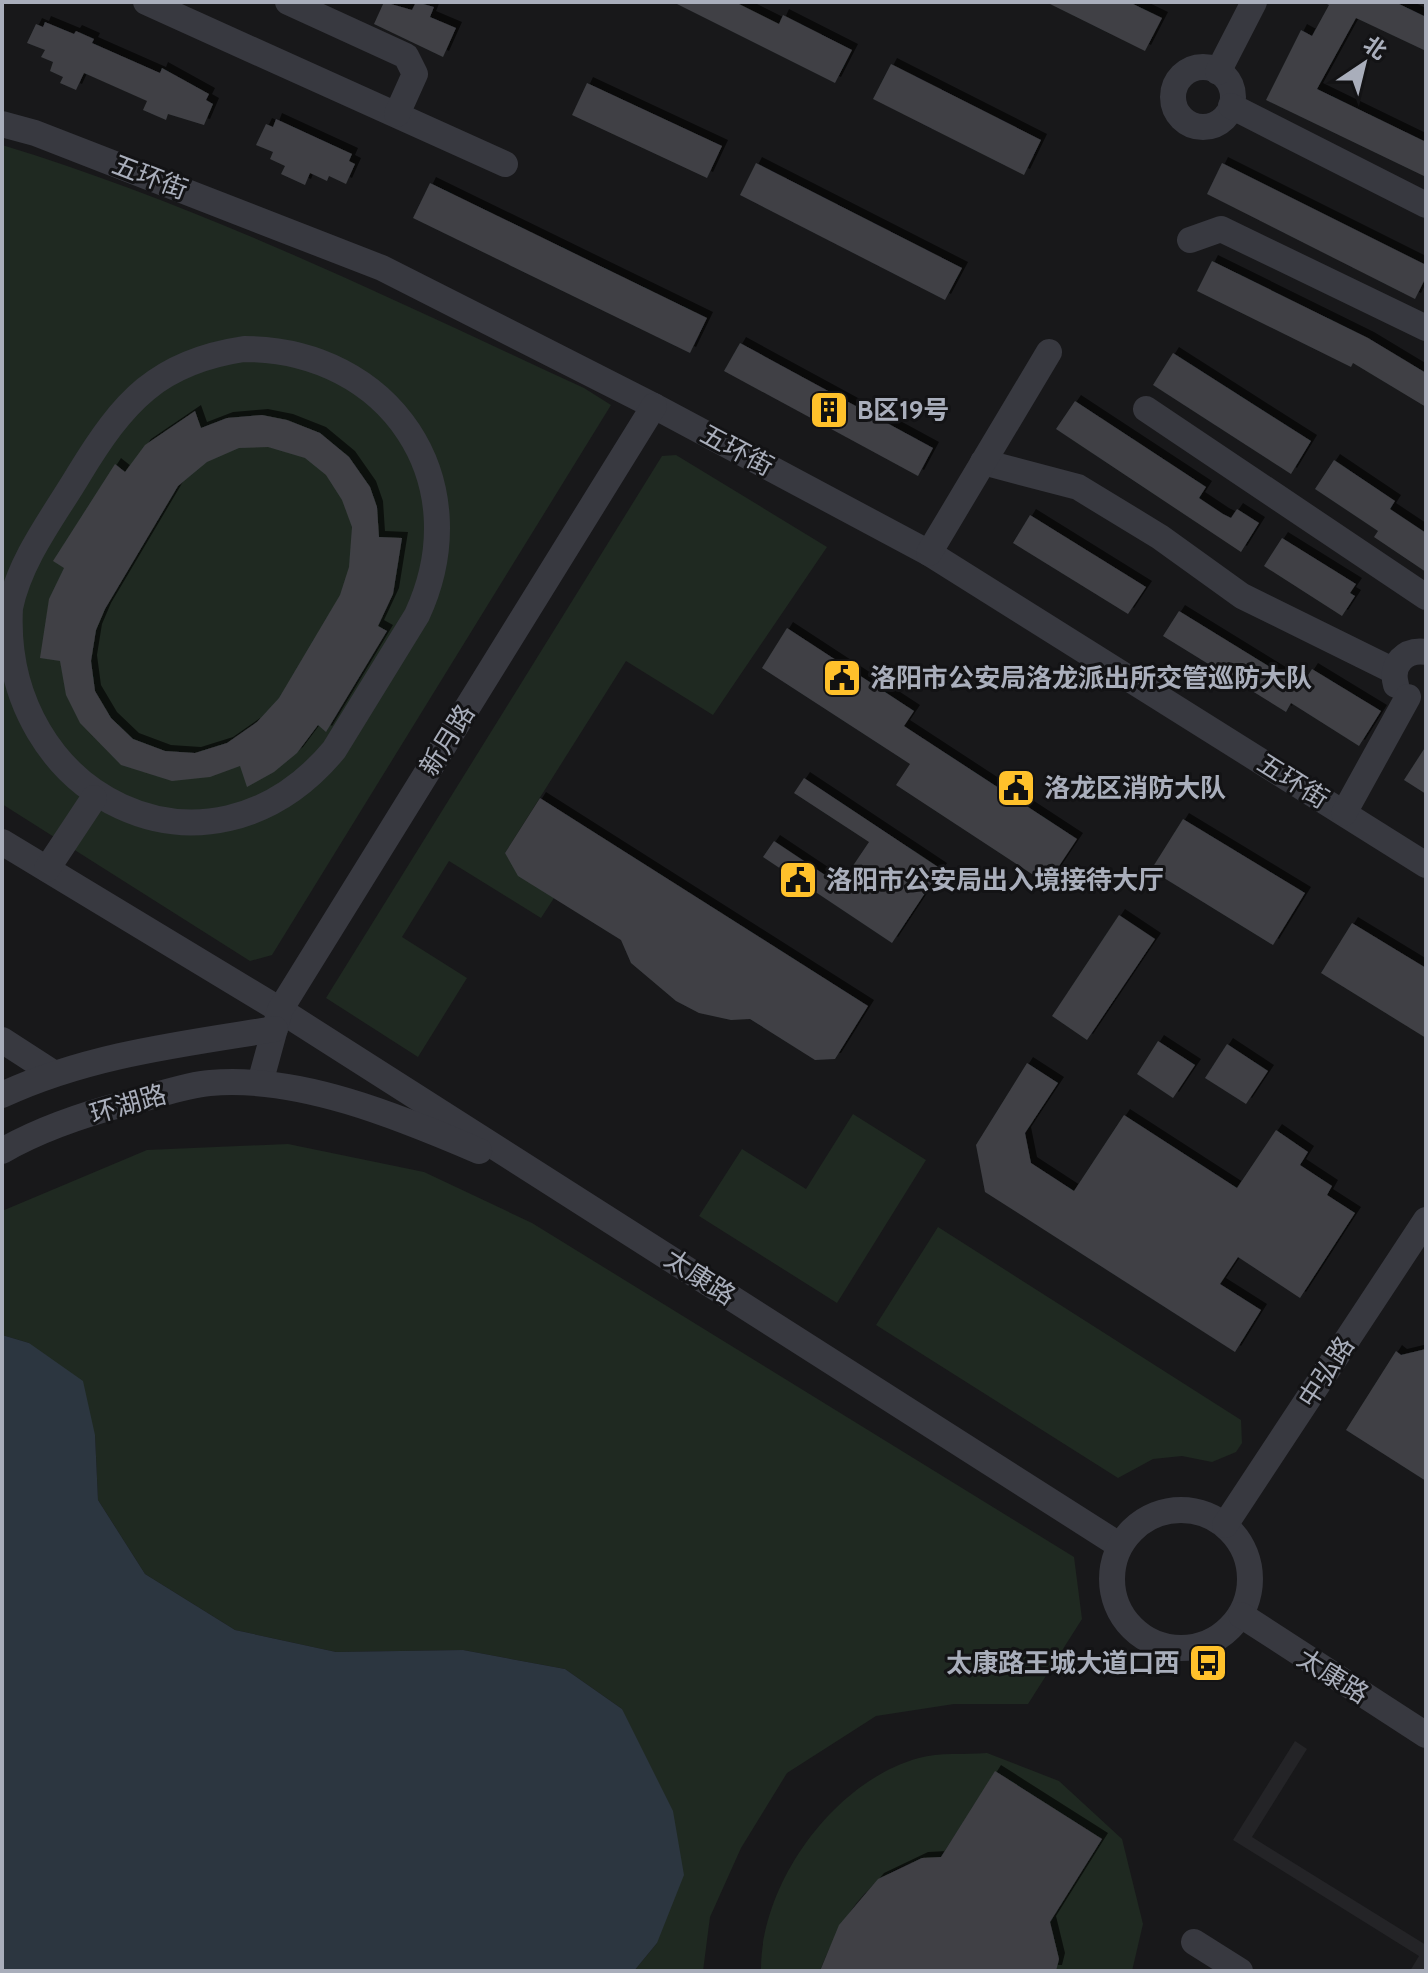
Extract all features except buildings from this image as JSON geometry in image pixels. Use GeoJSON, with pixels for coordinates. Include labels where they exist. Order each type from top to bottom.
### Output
{"type":"FeatureCollection","features":[{"type":"Feature","properties":{"kind":"street"},"geometry":{"type":"LineString","coordinates":[[146,2],[184,8],[505,164]]}},
{"type":"Feature","properties":{"kind":"street"},"geometry":{"type":"LineString","coordinates":[[288,2],[406,56],[415,74],[397,114]]}},
{"type":"Feature","properties":{"kind":"street"},"geometry":{"type":"LineString","coordinates":[[1218,72],[1254,2]]}},
{"type":"Feature","properties":{"kind":"street"},"geometry":{"type":"LineString","coordinates":[[1198,68],[1218,72],[1230,87],[1231,106],[1220,122],[1202,127],[1184,120],[1174,104],[1175,85],[1188,71],[1198,68]]}},
{"type":"Feature","properties":{"kind":"street"},"geometry":{"type":"LineString","coordinates":[[1231,106],[1426,205]]}},
{"type":"Feature","properties":{"kind":"street","name":"五环街"},"geometry":{"type":"LineString","coordinates":[[2,124],[35,133],[382,268],[654,406],[929,553],[1426,865]]}},
{"type":"Feature","properties":{"kind":"street"},"geometry":{"type":"LineString","coordinates":[[1190,240],[1221,229],[1425,324]]}},
{"type":"Feature","properties":{"kind":"street"},"geometry":{"type":"LineString","coordinates":[[244,349],[290,352],[313,358],[355,377],[404,423],[425,463],[437,506],[437,551],[427,594],[417,615],[334,750],[291,792],[235,818],[187,824],[163,822],[116,809],[94,798],[56,767],[27,727],[11,681],[7,632],[10,608],[26,562],[108,427],[123,408],[157,378],[199,358],[221,352],[244,349]]}},
{"type":"Feature","properties":{"kind":"street"},"geometry":{"type":"LineString","coordinates":[[929,553],[1049,352]]}},
{"type":"Feature","properties":{"kind":"street","name":"新月路"},"geometry":{"type":"LineString","coordinates":[[260,1083],[278,1020],[654,406]]}},
{"type":"Feature","properties":{"kind":"street"},"geometry":{"type":"LineString","coordinates":[[1146,409],[1426,597]]}},
{"type":"Feature","properties":{"kind":"street"},"geometry":{"type":"LineString","coordinates":[[983,462],[1078,487],[1160,537],[1242,596],[1394,671]]}},
{"type":"Feature","properties":{"kind":"street"},"geometry":{"type":"LineString","coordinates":[[1344,813],[1417,698],[1396,686],[1394,671],[1409,653],[1426,651]]}},
{"type":"Feature","properties":{"kind":"street"},"geometry":{"type":"LineString","coordinates":[[47,869],[94,798]]}},
{"type":"Feature","properties":{"kind":"street","name":"太康路"},"geometry":{"type":"LineString","coordinates":[[2,842],[278,1020],[632,1233],[1119,1545]]}},
{"type":"Feature","properties":{"kind":"street"},"geometry":{"type":"LineString","coordinates":[[2,1095],[53,1073],[125,1053],[278,1020]]}},
{"type":"Feature","properties":{"kind":"street"},"geometry":{"type":"LineString","coordinates":[[2,1040],[53,1073]]}},
{"type":"Feature","properties":{"kind":"street","name":"环湖路"},"geometry":{"type":"LineString","coordinates":[[2,1151],[24,1138],[122,1105],[208,1083],[260,1083],[386,1111],[506,1162],[632,1233]]}},
{"type":"Feature","properties":{"kind":"street","name":"中弘路"},"geometry":{"type":"LineString","coordinates":[[1225,1525],[1426,1220]]}},
{"type":"Feature","properties":{"kind":"street"},"geometry":{"type":"LineString","coordinates":[[1180,1509],[1204,1513],[1225,1525],[1242,1545],[1250,1568],[1250,1592],[1241,1615],[1225,1634],[1204,1645],[1180,1650],[1152,1643],[1132,1629],[1117,1609],[1111,1586],[1113,1562],[1119,1545],[1135,1526],[1156,1514],[1180,1509]]}},
{"type":"Feature","properties":{"kind":"street","name":"太康路"},"geometry":{"type":"LineString","coordinates":[[1241,1615],[1426,1735]]}},
{"type":"Feature","properties":{"kind":"street"},"geometry":{"type":"LineString","coordinates":[[1194,1942],[1240,1971]]}},
{"type":"Feature","properties":{"kind":"shaded area"},"geometry":{"type":"Polygon","coordinates":[[[2,145],[151,196],[297,256],[584,388],[611,405],[272,955],[250,961],[2,804],[2,145]]]}},
{"type":"Feature","properties":{"kind":"shaded area"},"geometry":{"type":"Polygon","coordinates":[[[676,455],[827,547],[713,715],[626,661],[505,853],[554,898],[541,918],[449,861],[402,937],[467,978],[418,1057],[326,998],[662,456],[676,455]]]}},
{"type":"Feature","properties":{"kind":"shaded area"},"geometry":{"type":"Polygon","coordinates":[[[853,1114],[926,1160],[837,1303],[699,1216],[742,1149],[806,1189],[853,1114]]]}},
{"type":"Feature","properties":{"kind":"shaded area"},"geometry":{"type":"Polygon","coordinates":[[[288,1144],[424,1172],[532,1223],[1074,1557],[1082,1619],[1028,1704],[954,1704],[876,1716],[787,1773],[741,1848],[710,1917],[703,1971],[634,1971],[657,1943],[622,1709],[565,1669],[463,1650],[336,1652],[235,1630],[145,1574],[98,1500],[95,1435],[29,1343],[2,1335],[2,1211],[147,1150],[288,1144]]]}},
{"type":"Feature","properties":{"kind":"shaded area"},"geometry":{"type":"Polygon","coordinates":[[[938,1227],[1241,1420],[1242,1443],[1236,1452],[1212,1462],[1182,1456],[1153,1459],[1118,1478],[876,1325],[938,1227]]]}},
{"type":"Feature","properties":{"kind":"shaded area"},"geometry":{"type":"Polygon","coordinates":[[[2,1335],[29,1343],[83,1381],[95,1435],[98,1500],[145,1574],[235,1630],[336,1652],[463,1650],[565,1669],[622,1709],[673,1811],[684,1875],[657,1943],[634,1971],[2,1971],[2,1335]]]}},
{"type":"Feature","properties":{"kind":"shaded area"},"geometry":{"type":"Polygon","coordinates":[[[1295,1741],[1307,1749],[1252,1837],[1426,1945],[1426,1971],[1410,1971],[1419,1956],[1233,1840],[1295,1741]]]}},
{"type":"Feature","properties":{"kind":"shaded area"},"geometry":{"type":"Polygon","coordinates":[[[987,1753],[1059,1781],[1122,1839],[1143,1924],[1132,1971],[1056,1971],[1050,1922],[1102,1839],[995,1772],[941,1857],[897,1869],[864,1894],[839,1930],[820,1971],[761,1971],[764,1938],[773,1904],[788,1871],[831,1813],[858,1789],[888,1770],[919,1758],[987,1753]]]}},
{"type":"Feature","properties":{"kind":"place","name":"B区19号"},"geometry":{"type":"Point","coordinates":[829,410]}},
{"type":"Feature","properties":{"kind":"place","name":"洛阳市公安局洛龙派出所交管巡防大队"},"geometry":{"type":"Point","coordinates":[842,678]}},
{"type":"Feature","properties":{"kind":"place","name":"洛龙区消防大队"},"geometry":{"type":"Point","coordinates":[1016,788]}},
{"type":"Feature","properties":{"kind":"place","name":"洛阳市公安局出入境接待大厅"},"geometry":{"type":"Point","coordinates":[798,880]}},
{"type":"Feature","properties":{"kind":"place","name":"太康路王城大道口西"},"geometry":{"type":"Point","coordinates":[1208,1663]}}]}
